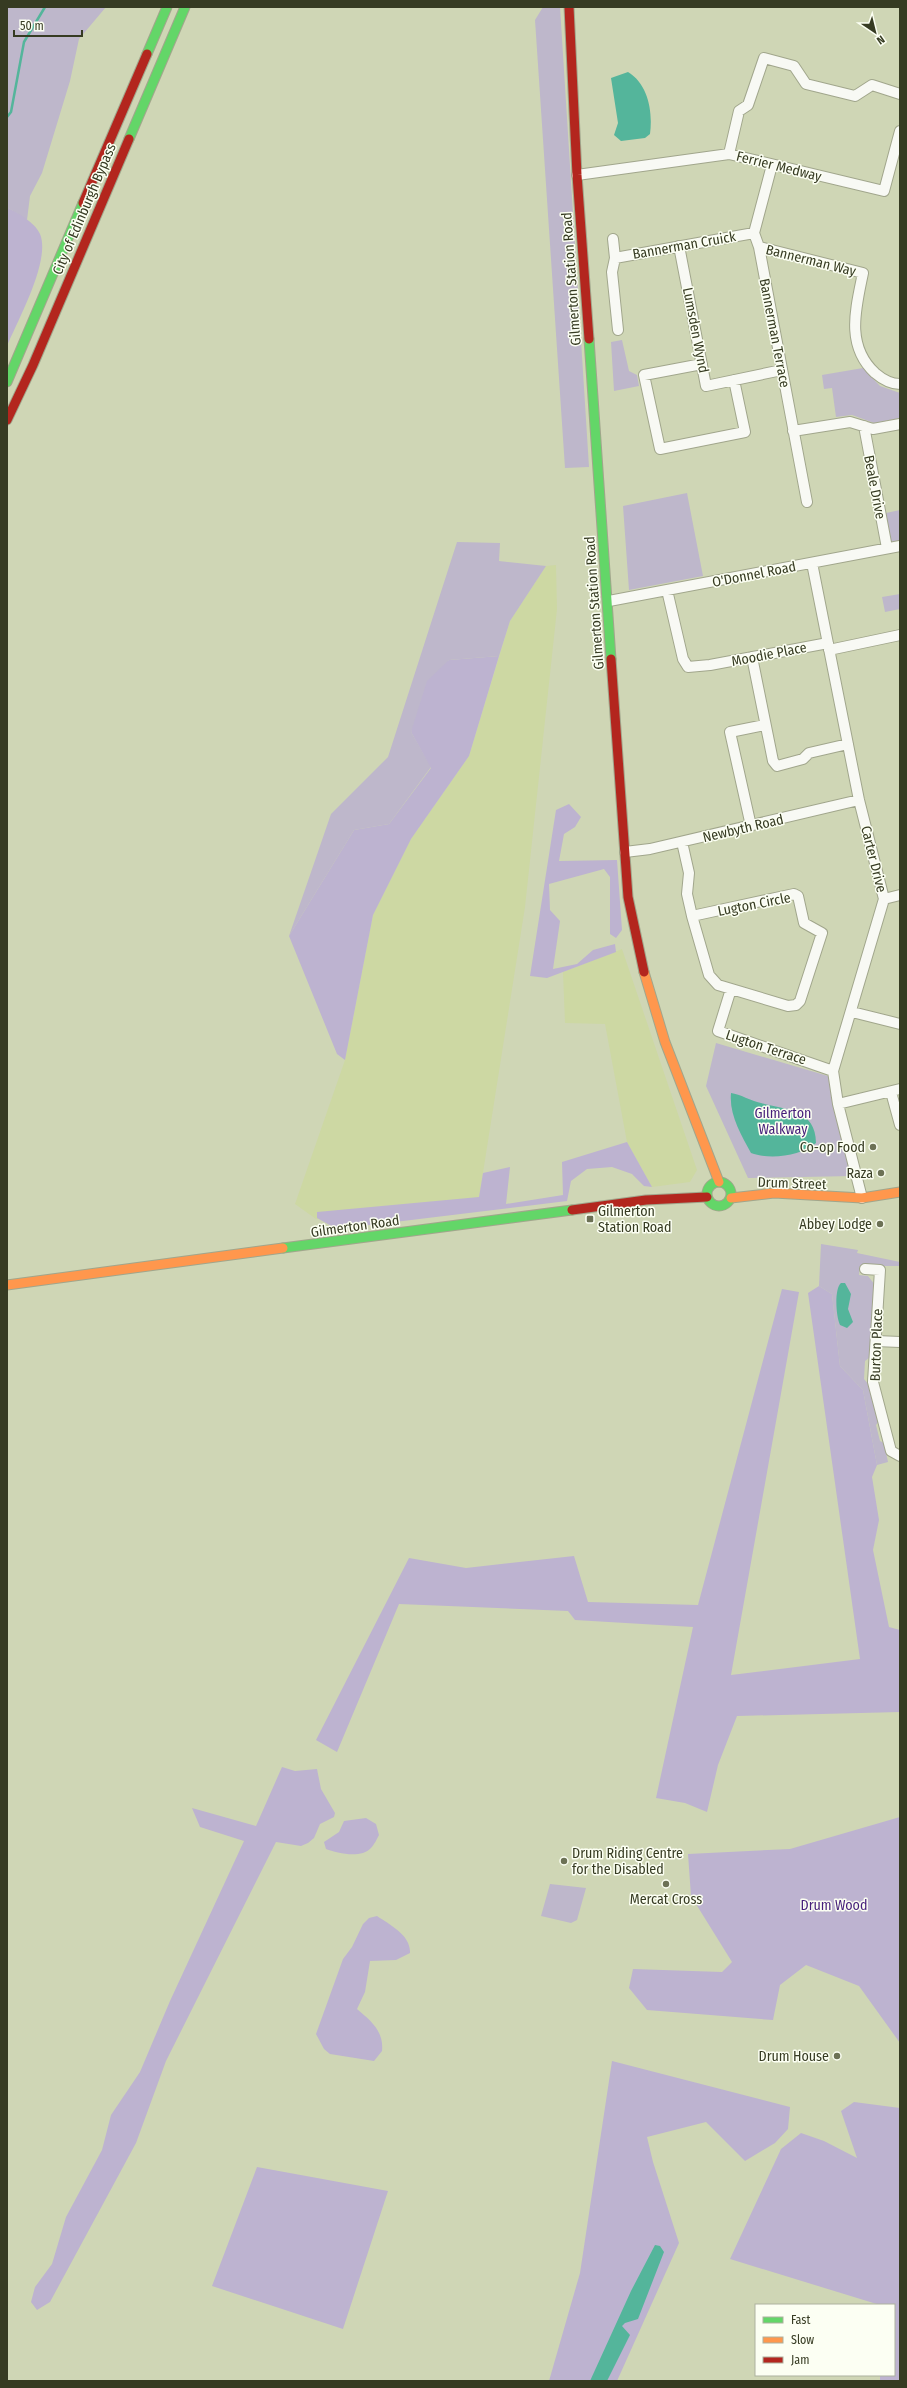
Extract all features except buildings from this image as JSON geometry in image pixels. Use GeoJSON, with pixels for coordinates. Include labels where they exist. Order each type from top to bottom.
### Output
{"type":"FeatureCollection","features":[{"type":"Feature","properties":{"kind":"main road","name":"City of Edinburgh Bypass"},"geometry":{"type":"LineString","coordinates":[[7,382],[167,7]]}},
{"type":"Feature","properties":{"kind":"main road","name":"City of Edinburgh Bypass"},"geometry":{"type":"LineString","coordinates":[[7,420],[33,365],[185,7]]}},
{"type":"Feature","properties":{"kind":"main road","name":"Gilmerton Station Road"},"geometry":{"type":"LineString","coordinates":[[569,7],[577,175],[609,602],[625,852],[634,938],[652,1003],[689,1107],[719,1182]]}},
{"type":"Feature","properties":{"kind":"main road"},"geometry":{"type":"LineString","coordinates":[[719,1182],[729,1187],[731,1198],[726,1204],[719,1206],[711,1204],[707,1197],[709,1187],[719,1182]]}},
{"type":"Feature","properties":{"kind":"main road","name":"Drum Street"},"geometry":{"type":"LineString","coordinates":[[731,1198],[774,1194],[835,1198],[862,1198],[900,1192]]}},
{"type":"Feature","properties":{"kind":"main road","name":"Gilmerton Road"},"geometry":{"type":"LineString","coordinates":[[7,1285],[646,1200],[707,1197]]}},
{"type":"Feature","properties":{"kind":"street"},"geometry":{"type":"LineString","coordinates":[[729,154],[739,111],[748,106],[764,58],[794,66],[806,84],[855,96],[872,85],[900,94]]}},
{"type":"Feature","properties":{"kind":"street","name":"Ferrier Medway"},"geometry":{"type":"LineString","coordinates":[[577,175],[729,154],[884,191],[900,131]]}},
{"type":"Feature","properties":{"kind":"street"},"geometry":{"type":"LineString","coordinates":[[754,233],[772,165]]}},
{"type":"Feature","properties":{"kind":"street","name":"Bannerman Cruick"},"geometry":{"type":"LineString","coordinates":[[615,258],[754,233]]}},
{"type":"Feature","properties":{"kind":"street","name":"Bannerman Terrace"},"geometry":{"type":"LineString","coordinates":[[754,233],[759,247],[807,502]]}},
{"type":"Feature","properties":{"kind":"street","name":"Bannerman Cruick"},"geometry":{"type":"LineString","coordinates":[[613,239],[615,258],[612,272],[618,330]]}},
{"type":"Feature","properties":{"kind":"street","name":"Lumsden Wynd"},"geometry":{"type":"LineString","coordinates":[[679,246],[706,386],[782,370]]}},
{"type":"Feature","properties":{"kind":"street","name":"Bannerman Way"},"geometry":{"type":"LineString","coordinates":[[759,247],[863,273],[854,316],[854,331],[858,348],[868,366],[879,376],[893,384],[900,384]]}},
{"type":"Feature","properties":{"kind":"street"},"geometry":{"type":"LineString","coordinates":[[702,364],[644,375],[660,449],[745,432],[734,380]]}},
{"type":"Feature","properties":{"kind":"street"},"geometry":{"type":"LineString","coordinates":[[793,431],[850,422],[873,429],[900,424]]}},
{"type":"Feature","properties":{"kind":"street","name":"Beale Drive"},"geometry":{"type":"LineString","coordinates":[[864,426],[887,548]]}},
{"type":"Feature","properties":{"kind":"street","name":"O'Donnel Road"},"geometry":{"type":"LineString","coordinates":[[609,602],[900,546]]}},
{"type":"Feature","properties":{"kind":"street","name":"Carter Drive"},"geometry":{"type":"LineString","coordinates":[[812,563],[859,800],[884,899],[834,1070],[838,1104],[862,1198]]}},
{"type":"Feature","properties":{"kind":"street","name":"Moodie Place"},"geometry":{"type":"LineString","coordinates":[[667,590],[683,659],[688,667],[710,665],[752,657],[900,636]]}},
{"type":"Feature","properties":{"kind":"street"},"geometry":{"type":"LineString","coordinates":[[752,657],[773,761],[777,766],[803,759],[809,753],[848,744]]}},
{"type":"Feature","properties":{"kind":"street"},"geometry":{"type":"LineString","coordinates":[[751,826],[730,732],[765,725]]}},
{"type":"Feature","properties":{"kind":"street","name":"Newbyth Road"},"geometry":{"type":"LineString","coordinates":[[625,852],[682,842],[859,800]]}},
{"type":"Feature","properties":{"kind":"street","name":"Lugton Circle"},"geometry":{"type":"LineString","coordinates":[[682,842],[689,873],[687,894],[692,916],[709,975],[718,985],[788,1006],[796,1005],[800,1001],[822,933],[804,923],[798,896],[794,894],[692,916]]}},
{"type":"Feature","properties":{"kind":"street"},"geometry":{"type":"LineString","coordinates":[[884,899],[900,895]]}},
{"type":"Feature","properties":{"kind":"street","name":"Lugton Terrace"},"geometry":{"type":"LineString","coordinates":[[731,989],[718,1031],[834,1070]]}},
{"type":"Feature","properties":{"kind":"street"},"geometry":{"type":"LineString","coordinates":[[852,1012],[900,1024]]}},
{"type":"Feature","properties":{"kind":"street"},"geometry":{"type":"LineString","coordinates":[[838,1104],[896,1091],[900,1125]]}},
{"type":"Feature","properties":{"kind":"street","name":"Burton Place"},"geometry":{"type":"LineString","coordinates":[[865,1269],[880,1270],[873,1382],[891,1451],[897,1455]]}},
{"type":"Feature","properties":{"kind":"street"},"geometry":{"type":"LineString","coordinates":[[876,1340],[900,1342]]}},
{"type":"Feature","properties":{"kind":"shaded area"},"geometry":{"type":"Polygon","coordinates":[[[556,565],[557,609],[525,907],[479,1198],[316,1219],[295,1204],[345,1060],[373,915],[411,839],[469,756],[510,621],[546,566],[556,565]]]}},
{"type":"Feature","properties":{"kind":"shaded area"},"geometry":{"type":"Polygon","coordinates":[[[622,949],[697,1170],[690,1182],[652,1187],[627,1142],[605,1024],[565,1023],[563,972],[622,949]]]}},
{"type":"Feature","properties":{"kind":"green space"},"geometry":{"type":"Polygon","coordinates":[[[7,7],[106,7],[79,39],[70,81],[42,173],[30,196],[27,220],[7,207],[7,7]]]}},
{"type":"Feature","properties":{"kind":"green space"},"geometry":{"type":"Polygon","coordinates":[[[543,7],[560,7],[589,467],[565,468],[535,20],[543,7]]]}},
{"type":"Feature","properties":{"kind":"green space"},"geometry":{"type":"Polygon","coordinates":[[[7,207],[25,218],[38,230],[42,245],[41,259],[32,290],[7,346],[7,207]]]}},
{"type":"Feature","properties":{"kind":"green space"},"geometry":{"type":"Polygon","coordinates":[[[622,340],[629,371],[637,375],[639,386],[614,391],[611,342],[622,340]]]}},
{"type":"Feature","properties":{"kind":"green space"},"geometry":{"type":"Polygon","coordinates":[[[863,368],[880,386],[900,393],[900,418],[874,423],[852,415],[836,417],[832,388],[824,389],[822,375],[863,368]]]}},
{"type":"Feature","properties":{"kind":"green space"},"geometry":{"type":"Polygon","coordinates":[[[687,493],[703,576],[629,590],[623,506],[687,493]]]}},
{"type":"Feature","properties":{"kind":"green space"},"geometry":{"type":"Polygon","coordinates":[[[900,510],[900,541],[891,543],[886,513],[900,510]]]}},
{"type":"Feature","properties":{"kind":"green space"},"geometry":{"type":"Polygon","coordinates":[[[457,542],[500,543],[499,561],[546,566],[510,621],[499,656],[449,660],[411,732],[431,767],[389,824],[354,830],[289,936],[331,814],[388,757],[457,542]]]}},
{"type":"Feature","properties":{"kind":"green space"},"geometry":{"type":"Polygon","coordinates":[[[900,594],[900,609],[885,612],[882,597],[900,594]]]}},
{"type":"Feature","properties":{"kind":"green space"},"geometry":{"type":"Polygon","coordinates":[[[499,656],[469,756],[411,839],[373,915],[345,1060],[337,1054],[289,936],[354,830],[389,824],[431,768],[411,732],[427,681],[449,660],[499,656]]]}},
{"type":"Feature","properties":{"kind":"green space"},"geometry":{"type":"Polygon","coordinates":[[[569,804],[581,817],[575,827],[564,834],[559,861],[617,860],[622,930],[616,938],[610,934],[610,877],[604,869],[549,884],[550,910],[560,921],[553,969],[577,964],[593,950],[615,944],[616,952],[547,978],[530,976],[556,810],[569,804]]]}},
{"type":"Feature","properties":{"kind":"green space","name":"Gilmerton Walkway"},"geometry":{"type":"Polygon","coordinates":[[[716,1043],[828,1076],[854,1176],[748,1178],[706,1086],[716,1043]]]}},
{"type":"Feature","properties":{"kind":"green space"},"geometry":{"type":"Polygon","coordinates":[[[627,1142],[652,1187],[644,1186],[632,1174],[612,1167],[587,1169],[571,1181],[567,1201],[337,1229],[317,1218],[317,1212],[479,1197],[483,1173],[510,1167],[506,1204],[563,1195],[562,1162],[627,1142]]]}},
{"type":"Feature","properties":{"kind":"green space"},"geometry":{"type":"Polygon","coordinates":[[[821,1244],[858,1250],[857,1253],[900,1262],[900,1266],[860,1266],[859,1275],[868,1276],[875,1285],[869,1358],[865,1361],[864,1379],[869,1385],[879,1421],[876,1425],[880,1441],[884,1443],[888,1462],[877,1465],[863,1390],[840,1366],[832,1294],[819,1286],[821,1244]]]}},
{"type":"Feature","properties":{"kind":"green space"},"geometry":{"type":"Polygon","coordinates":[[[819,1286],[832,1294],[840,1366],[863,1390],[877,1465],[872,1477],[879,1520],[873,1550],[889,1627],[900,1630],[900,1712],[737,1716],[718,1765],[707,1812],[685,1803],[656,1798],[693,1627],[575,1620],[568,1611],[399,1604],[337,1752],[316,1740],[409,1558],[466,1568],[574,1556],[588,1602],[698,1605],[782,1289],[799,1292],[731,1675],[860,1659],[808,1293],[819,1286]]]}},
{"type":"Feature","properties":{"kind":"green space"},"geometry":{"type":"Polygon","coordinates":[[[282,1767],[295,1771],[317,1769],[321,1789],[335,1813],[334,1817],[320,1824],[314,1838],[308,1843],[301,1846],[276,1842],[166,2061],[136,2143],[50,2302],[37,2310],[31,2302],[35,2287],[52,2264],[66,2217],[102,2150],[111,2115],[140,2072],[170,2001],[244,1841],[200,1827],[192,1808],[256,1826],[282,1767]]]}},
{"type":"Feature","properties":{"kind":"green space","name":"Drum Wood"},"geometry":{"type":"Polygon","coordinates":[[[900,1817],[900,2043],[859,1986],[806,1965],[780,1985],[773,2020],[647,2010],[629,1988],[633,1969],[722,1972],[732,1962],[691,1896],[688,1854],[790,1849],[900,1817]]]}},
{"type":"Feature","properties":{"kind":"green space"},"geometry":{"type":"Polygon","coordinates":[[[366,1818],[376,1824],[379,1835],[371,1848],[367,1851],[355,1854],[336,1852],[326,1849],[324,1842],[339,1832],[344,1821],[366,1818]]]}},
{"type":"Feature","properties":{"kind":"green space"},"geometry":{"type":"Polygon","coordinates":[[[550,1884],[586,1888],[577,1920],[571,1923],[541,1916],[550,1884]]]}},
{"type":"Feature","properties":{"kind":"green space"},"geometry":{"type":"Polygon","coordinates":[[[377,1916],[399,1931],[407,1941],[410,1953],[396,1960],[370,1961],[365,1992],[357,2009],[372,2022],[379,2032],[382,2051],[374,2061],[330,2054],[324,2049],[316,2034],[343,1959],[352,1947],[363,1924],[369,1918],[377,1916]]]}},
{"type":"Feature","properties":{"kind":"green space"},"geometry":{"type":"Polygon","coordinates":[[[612,2061],[790,2107],[788,2129],[775,2143],[745,2161],[706,2122],[647,2137],[653,2162],[679,2243],[617,2381],[549,2381],[580,2273],[612,2061]]]}},
{"type":"Feature","properties":{"kind":"green space"},"geometry":{"type":"Polygon","coordinates":[[[854,2102],[900,2108],[900,2381],[880,2381],[880,2376],[895,2376],[895,2304],[877,2304],[730,2259],[781,2149],[801,2133],[824,2141],[857,2158],[841,2111],[854,2102]]]}},
{"type":"Feature","properties":{"kind":"green space"},"geometry":{"type":"Polygon","coordinates":[[[257,2167],[388,2191],[343,2329],[212,2286],[257,2167]]]}},
{"type":"Feature","properties":{"kind":"water"},"geometry":{"type":"Polygon","coordinates":[[[628,72],[635,77],[645,91],[650,107],[651,125],[650,134],[645,138],[621,141],[614,135],[618,123],[611,78],[628,72]]]}},
{"type":"Feature","properties":{"kind":"water"},"geometry":{"type":"Polygon","coordinates":[[[731,1093],[757,1102],[789,1110],[805,1117],[811,1123],[815,1132],[816,1143],[802,1151],[785,1156],[767,1156],[751,1153],[734,1117],[731,1093]]]}},
{"type":"Feature","properties":{"kind":"water"},"geometry":{"type":"Polygon","coordinates":[[[841,1283],[845,1283],[851,1294],[848,1309],[853,1322],[847,1328],[840,1325],[837,1316],[837,1291],[841,1283]]]}},
{"type":"Feature","properties":{"kind":"water"},"geometry":{"type":"Polygon","coordinates":[[[655,2245],[660,2246],[664,2252],[638,2319],[625,2323],[622,2326],[630,2335],[607,2381],[590,2381],[631,2291],[655,2245]]]}},
{"type":"Feature","properties":{"kind":"waterway"},"geometry":{"type":"LineString","coordinates":[[7,117],[11,112],[24,42],[45,7]]}},
{"type":"Feature","properties":{"kind":"traffic: fast"},"geometry":{"type":"LineString","coordinates":[[147,54],[167,7]]}},
{"type":"Feature","properties":{"kind":"traffic: fast"},"geometry":{"type":"LineString","coordinates":[[129,139],[185,7]]}},
{"type":"Feature","properties":{"kind":"traffic: fast"},"geometry":{"type":"LineString","coordinates":[[7,382],[83,203]]}},
{"type":"Feature","properties":{"kind":"traffic: fast"},"geometry":{"type":"LineString","coordinates":[[589,339],[611,659]]}},
{"type":"Feature","properties":{"kind":"traffic: fast"},"geometry":{"type":"LineString","coordinates":[[719,1182],[728,1185],[731,1194],[728,1203],[719,1206],[710,1203],[707,1194],[710,1185],[719,1182]]}},
{"type":"Feature","properties":{"kind":"traffic: fast"},"geometry":{"type":"LineString","coordinates":[[283,1248],[572,1210]]}},
{"type":"Feature","properties":{"kind":"traffic: slow"},"geometry":{"type":"LineString","coordinates":[[644,972],[665,1042],[719,1182]]}},
{"type":"Feature","properties":{"kind":"traffic: slow"},"geometry":{"type":"LineString","coordinates":[[731,1198],[774,1193],[862,1198],[900,1192]]}},
{"type":"Feature","properties":{"kind":"traffic: slow"},"geometry":{"type":"LineString","coordinates":[[7,1285],[283,1248]]}},
{"type":"Feature","properties":{"kind":"traffic: jam"},"geometry":{"type":"LineString","coordinates":[[569,7],[577,175],[589,339]]}},
{"type":"Feature","properties":{"kind":"traffic: jam"},"geometry":{"type":"LineString","coordinates":[[83,203],[147,54]]}},
{"type":"Feature","properties":{"kind":"traffic: jam"},"geometry":{"type":"LineString","coordinates":[[7,420],[33,365],[129,139]]}},
{"type":"Feature","properties":{"kind":"traffic: jam"},"geometry":{"type":"LineString","coordinates":[[611,659],[628,897],[644,972]]}},
{"type":"Feature","properties":{"kind":"traffic: jam"},"geometry":{"type":"LineString","coordinates":[[572,1210],[646,1200],[707,1197]]}},
{"type":"Feature","properties":{"kind":"place","name":"Co-op Food"},"geometry":{"type":"Point","coordinates":[873,1147]}},
{"type":"Feature","properties":{"kind":"place","name":"Raza"},"geometry":{"type":"Point","coordinates":[881,1173]}},
{"type":"Feature","properties":{"kind":"place","name":"Gilmerton Station Road"},"geometry":{"type":"Point","coordinates":[590,1219]}},
{"type":"Feature","properties":{"kind":"place","name":"Abbey Lodge"},"geometry":{"type":"Point","coordinates":[880,1224]}},
{"type":"Feature","properties":{"kind":"place","name":"Drum Riding Centre for the Disabled"},"geometry":{"type":"Point","coordinates":[564,1861]}},
{"type":"Feature","properties":{"kind":"place","name":"Mercat Cross"},"geometry":{"type":"Point","coordinates":[666,1884]}},
{"type":"Feature","properties":{"kind":"place","name":"Drum House"},"geometry":{"type":"Point","coordinates":[837,2056]}}]}
